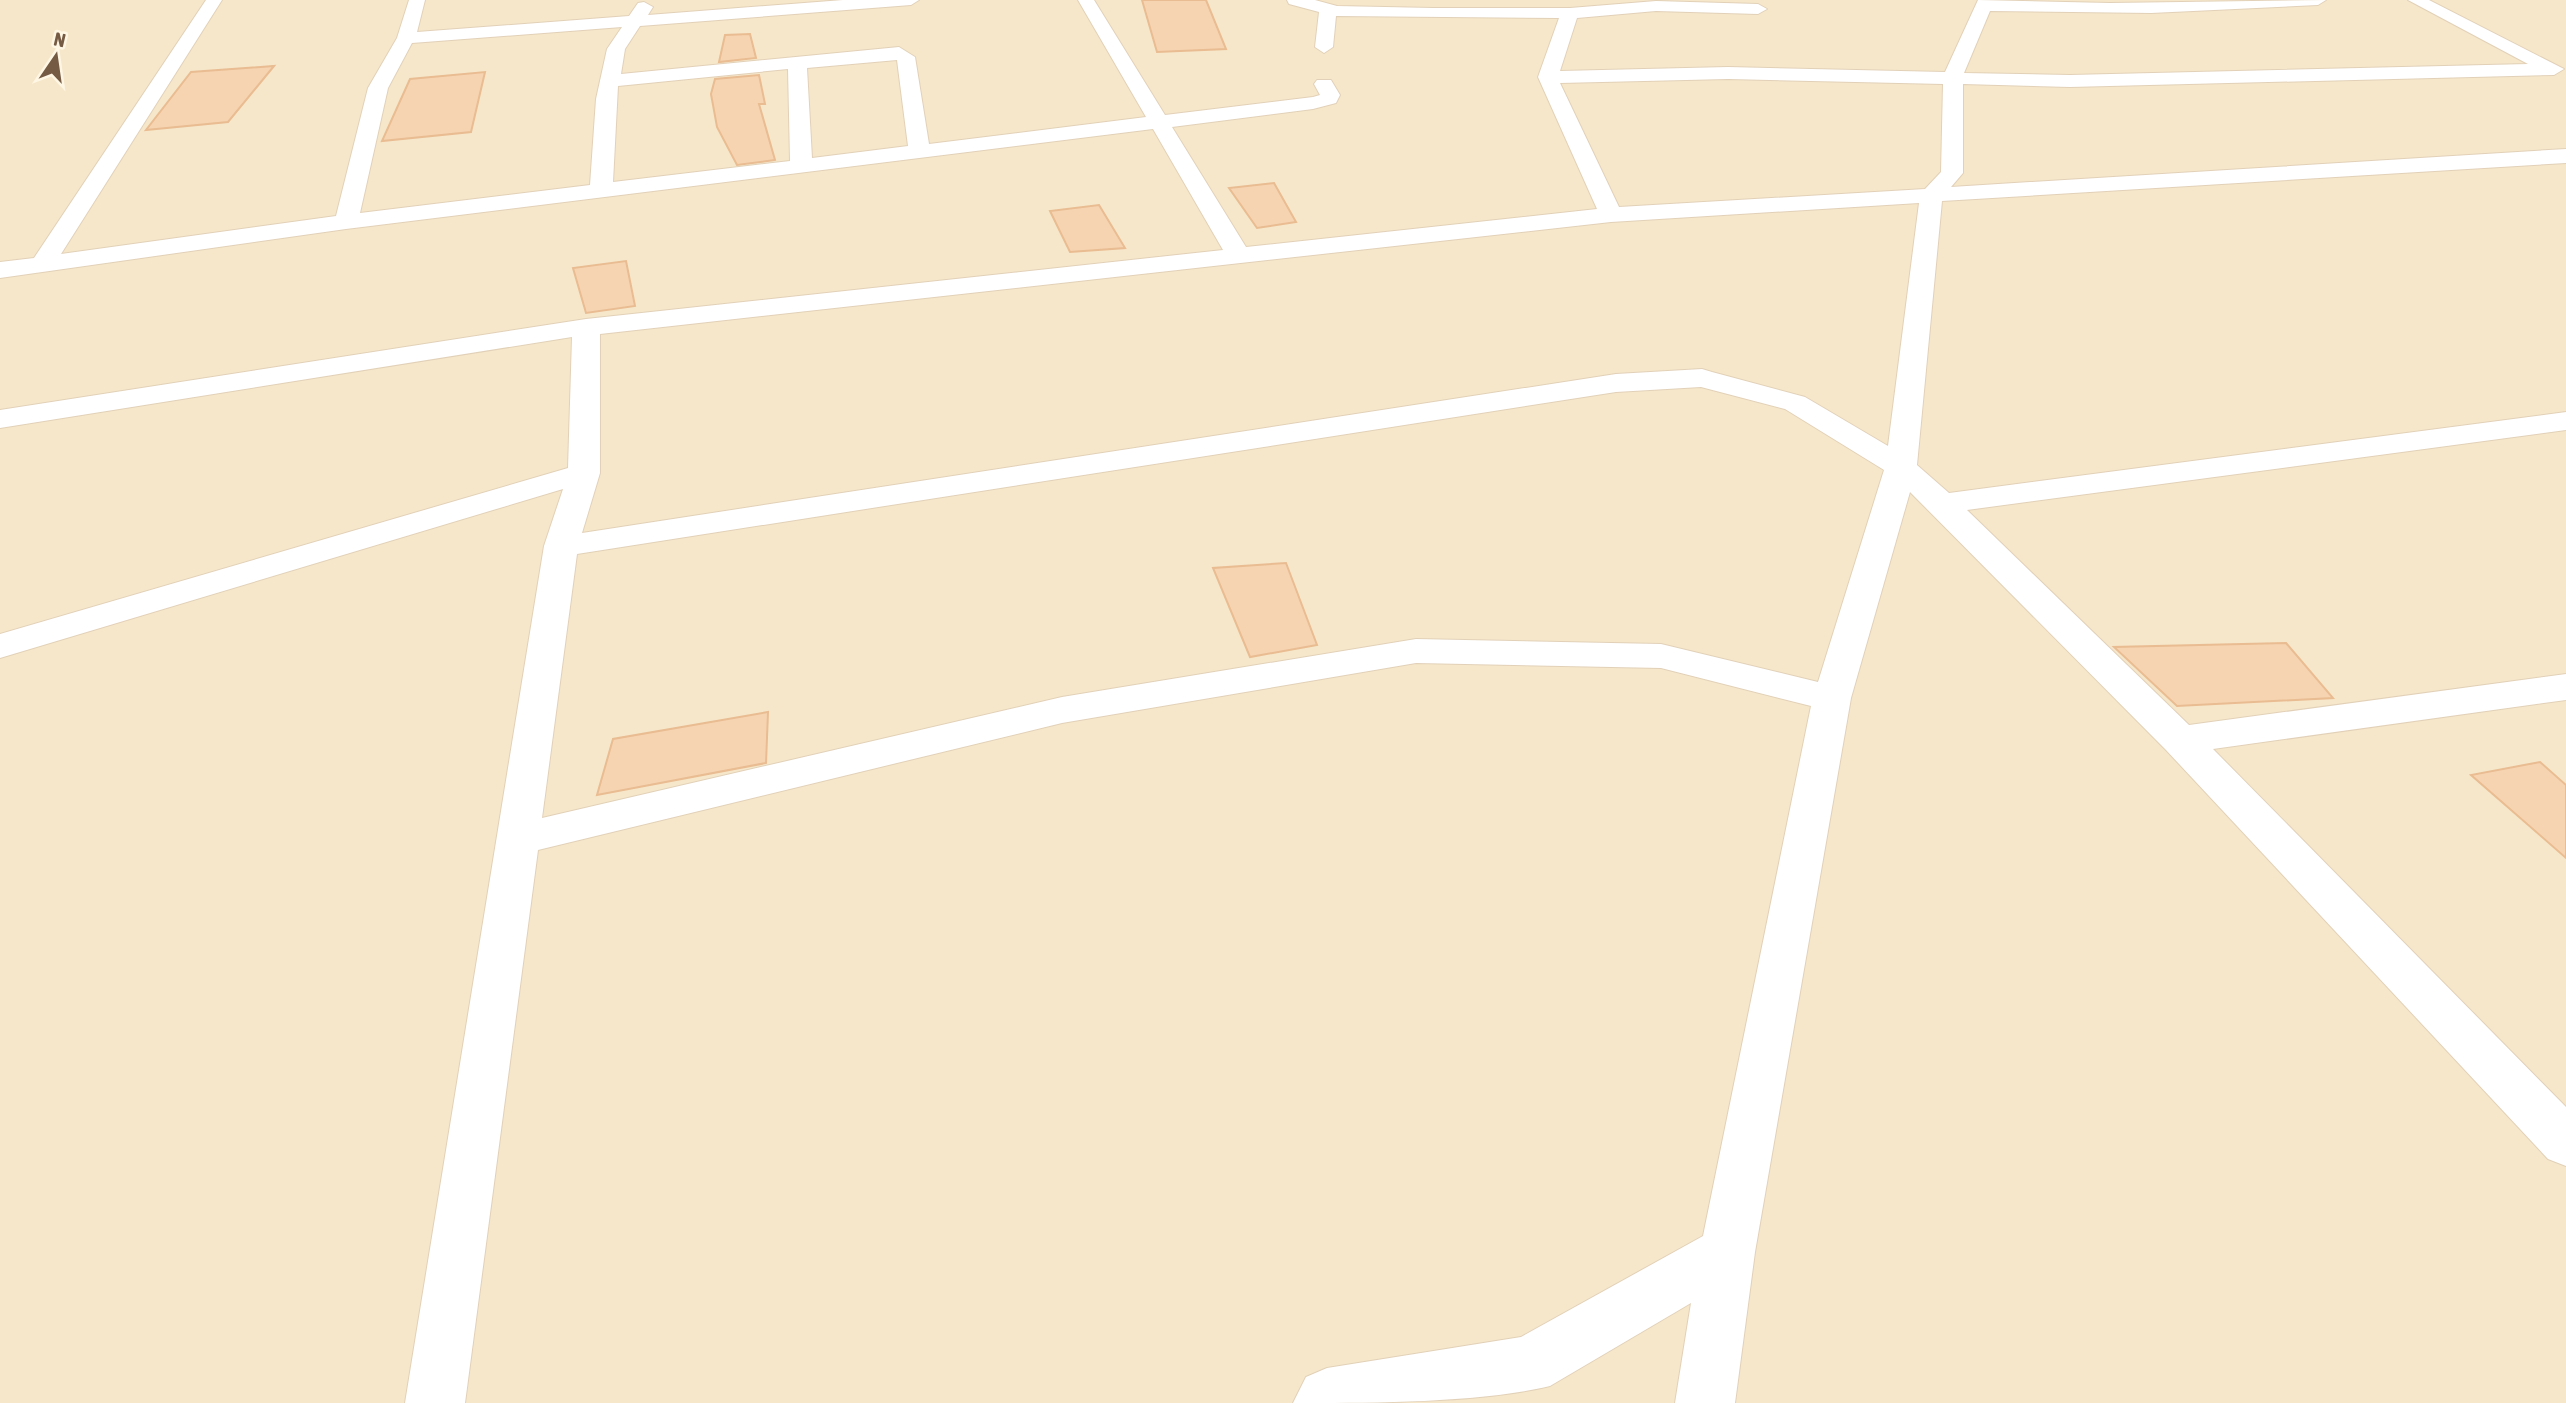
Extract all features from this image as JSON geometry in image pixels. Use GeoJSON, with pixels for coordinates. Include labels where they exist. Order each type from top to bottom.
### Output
{"type":"FeatureCollection","features":[{"type":"Feature","properties":{"kind":"street"},"geometry":{"type":"LineString","coordinates":[[43,263],[214,0]]}},
{"type":"Feature","properties":{"kind":"street"},"geometry":{"type":"LineString","coordinates":[[346,222],[378,88],[406,38],[417,0]]}},
{"type":"Feature","properties":{"kind":"street"},"geometry":{"type":"LineString","coordinates":[[601,191],[610,81],[616,49],[649,0]]}},
{"type":"Feature","properties":{"kind":"street"},"geometry":{"type":"LineString","coordinates":[[406,38],[594,26],[636,20],[911,0]]}},
{"type":"Feature","properties":{"kind":"street"},"geometry":{"type":"LineString","coordinates":[[1086,0],[1238,254]]}},
{"type":"Feature","properties":{"kind":"street"},"geometry":{"type":"LineString","coordinates":[[1295,0],[1328,9],[1479,7],[1570,13],[1622,4],[1758,9]]}},
{"type":"Feature","properties":{"kind":"street"},"geometry":{"type":"LineString","coordinates":[[1705,1403],[1727,1252],[1832,698],[1901,467],[1931,196],[1952,173],[1953,77],[1985,3],[2107,8],[2258,5],[2318,0]]}},
{"type":"Feature","properties":{"kind":"street"},"geometry":{"type":"LineString","coordinates":[[2416,0],[2560,72]]}},
{"type":"Feature","properties":{"kind":"street"},"geometry":{"type":"LineString","coordinates":[[1324,47],[1328,9]]}},
{"type":"Feature","properties":{"kind":"street"},"geometry":{"type":"LineString","coordinates":[[1570,13],[1548,77],[1611,215]]}},
{"type":"Feature","properties":{"kind":"street"},"geometry":{"type":"LineString","coordinates":[[610,81],[797,61],[905,54],[920,153]]}},
{"type":"Feature","properties":{"kind":"street"},"geometry":{"type":"LineString","coordinates":[[797,61],[801,167]]}},
{"type":"Feature","properties":{"kind":"street"},"geometry":{"type":"LineString","coordinates":[[1548,77],[1728,74],[2070,81],[2560,72]]}},
{"type":"Feature","properties":{"kind":"street"},"geometry":{"type":"LineString","coordinates":[[0,270],[346,222],[1160,124],[1313,103],[1329,99],[1330,95],[1324,85]]}},
{"type":"Feature","properties":{"kind":"street"},"geometry":{"type":"LineString","coordinates":[[0,419],[586,327],[1611,215],[2566,156]]}},
{"type":"Feature","properties":{"kind":"street"},"geometry":{"type":"LineString","coordinates":[[435,1403],[561,546],[584,473],[586,327]]}},
{"type":"Feature","properties":{"kind":"street"},"geometry":{"type":"LineString","coordinates":[[561,546],[1616,383],[1702,378],[1795,403],[1901,467],[1941,504],[2180,740],[2561,1131]]}},
{"type":"Feature","properties":{"kind":"street"},"geometry":{"type":"LineString","coordinates":[[1941,504],[2566,421]]}},
{"type":"Feature","properties":{"kind":"street"},"geometry":{"type":"LineString","coordinates":[[0,646],[303,554],[584,473]]}},
{"type":"Feature","properties":{"kind":"street"},"geometry":{"type":"LineString","coordinates":[[517,839],[1062,710],[1416,651],[1661,656],[1832,698]]}},
{"type":"Feature","properties":{"kind":"street"},"geometry":{"type":"LineString","coordinates":[[2180,740],[2566,687]]}},
{"type":"Feature","properties":{"kind":"street"},"geometry":{"type":"LineString","coordinates":[[1323,1403],[1327,1398],[1529,1365],[1727,1252]]}},
{"type":"Feature","properties":{"kind":"shaded area"},"geometry":{"type":"Polygon","coordinates":[[[0,0],[2566,0],[2566,1403],[0,1403],[0,0]]]}},
{"type":"Feature","properties":{"kind":"building"},"geometry":{"type":"Polygon","coordinates":[[[1142,0],[1206,0],[1226,49],[1157,52],[1142,0]]]}},
{"type":"Feature","properties":{"kind":"building"},"geometry":{"type":"Polygon","coordinates":[[[750,34],[756,58],[719,62],[725,35],[750,34]]]}},
{"type":"Feature","properties":{"kind":"building"},"geometry":{"type":"Polygon","coordinates":[[[274,66],[228,122],[146,130],[191,72],[274,66]]]}},
{"type":"Feature","properties":{"kind":"building"},"geometry":{"type":"Polygon","coordinates":[[[485,72],[471,132],[382,141],[410,79],[485,72]]]}},
{"type":"Feature","properties":{"kind":"building"},"geometry":{"type":"Polygon","coordinates":[[[759,75],[765,104],[759,104],[775,160],[737,165],[717,127],[711,94],[715,79],[759,75]]]}},
{"type":"Feature","properties":{"kind":"building"},"geometry":{"type":"Polygon","coordinates":[[[1274,183],[1296,222],[1257,228],[1229,188],[1274,183]]]}},
{"type":"Feature","properties":{"kind":"building"},"geometry":{"type":"Polygon","coordinates":[[[1099,205],[1125,248],[1070,252],[1050,211],[1099,205]]]}},
{"type":"Feature","properties":{"kind":"building"},"geometry":{"type":"Polygon","coordinates":[[[626,261],[635,306],[586,313],[573,268],[626,261]]]}},
{"type":"Feature","properties":{"kind":"building"},"geometry":{"type":"Polygon","coordinates":[[[1286,563],[1317,645],[1250,657],[1213,568],[1286,563]]]}},
{"type":"Feature","properties":{"kind":"building"},"geometry":{"type":"Polygon","coordinates":[[[2286,643],[2333,698],[2177,706],[2114,647],[2286,643]]]}},
{"type":"Feature","properties":{"kind":"building"},"geometry":{"type":"Polygon","coordinates":[[[768,712],[766,763],[597,795],[613,739],[768,712]]]}},
{"type":"Feature","properties":{"kind":"building"},"geometry":{"type":"Polygon","coordinates":[[[2540,762],[2566,785],[2566,858],[2471,775],[2540,762]]]}}]}
